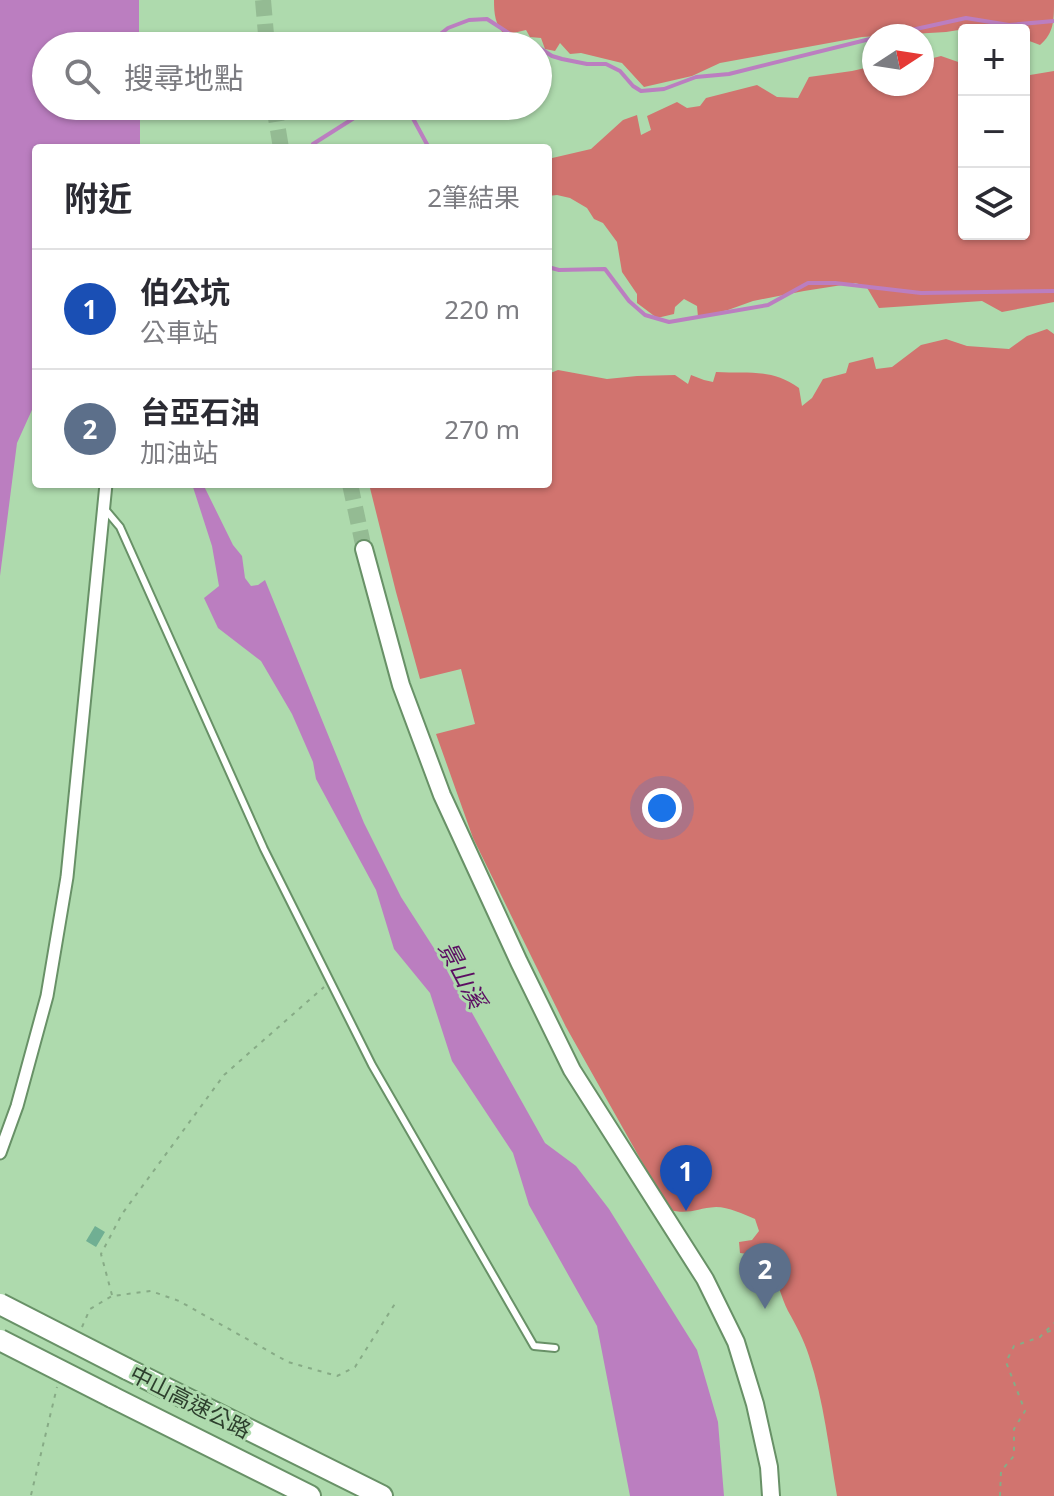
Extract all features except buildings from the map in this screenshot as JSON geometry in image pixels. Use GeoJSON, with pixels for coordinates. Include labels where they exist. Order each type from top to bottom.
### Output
{"type":"FeatureCollection","features":[{"type":"Feature","properties":{"kind":"highway","name":"中山高速公路"},"geometry":{"type":"LineString","coordinates":[[0,1304],[382,1496]]}},
{"type":"Feature","properties":{"kind":"highway","name":"中山高速公路"},"geometry":{"type":"LineString","coordinates":[[0,1340],[310,1496]]}},
{"type":"Feature","properties":{"kind":"main road"},"geometry":{"type":"LineString","coordinates":[[364,549],[401,685],[442,795],[519,962],[572,1070],[705,1279],[736,1342],[755,1404],[769,1467],[771,1496]]}},
{"type":"Feature","properties":{"kind":"street"},"geometry":{"type":"LineString","coordinates":[[0,1153],[17,1106],[47,996],[67,877],[106,488]]}},
{"type":"Feature","properties":{"kind":"lane"},"geometry":{"type":"LineString","coordinates":[[104,508],[120,527],[264,849],[372,1065],[534,1346],[555,1348]]}},
{"type":"Feature","properties":{"kind":"path"},"geometry":{"type":"LineString","coordinates":[[112,1296],[101,1254],[122,1214],[224,1075],[330,982]]}},
{"type":"Feature","properties":{"kind":"path"},"geometry":{"type":"LineString","coordinates":[[78,1338],[90,1309],[112,1296],[151,1291],[179,1301],[288,1362],[337,1376],[355,1367],[396,1302]]}},
{"type":"Feature","properties":{"kind":"path"},"geometry":{"type":"LineString","coordinates":[[1000,1496],[1001,1471],[1014,1456],[1014,1429],[1025,1411],[1006,1362],[1014,1346],[1040,1337],[1054,1323]]}},
{"type":"Feature","properties":{"kind":"path"},"geometry":{"type":"LineString","coordinates":[[1045,1332],[1054,1330]]}},
{"type":"Feature","properties":{"kind":"path"},"geometry":{"type":"LineString","coordinates":[[31,1495],[58,1381]]}},
{"type":"Feature","properties":{"kind":"shaded area"},"geometry":{"type":"Polygon","coordinates":[[[0,0],[139,0],[139,32],[32,32],[32,120],[140,120],[140,144],[32,144],[32,410],[17,443],[0,576],[0,0]]]}},
{"type":"Feature","properties":{"kind":"shaded area"},"geometry":{"type":"Polygon","coordinates":[[[494,0],[1054,0],[1051,31],[1040,45],[1030,41],[1030,24],[958,24],[958,30],[934,33],[934,24],[862,24],[862,37],[720,63],[692,76],[644,87],[622,63],[581,53],[570,54],[560,43],[555,51],[552,50],[552,32],[503,32],[496,19],[494,0]]]}},
{"type":"Feature","properties":{"kind":"shaded area"},"geometry":{"type":"Polygon","coordinates":[[[941,56],[958,62],[958,240],[1030,240],[1030,75],[1054,71],[1054,302],[1002,312],[982,301],[879,308],[866,286],[855,283],[753,301],[698,317],[697,306],[684,299],[675,307],[674,314],[657,318],[637,303],[637,294],[622,272],[617,242],[603,223],[570,198],[552,196],[552,158],[591,149],[623,120],[637,115],[641,135],[651,130],[647,116],[677,102],[687,108],[700,106],[706,98],[757,85],[777,97],[798,98],[809,77],[862,69],[862,96],[934,96],[934,58],[941,56]]]}},
{"type":"Feature","properties":{"kind":"shaded area"},"geometry":{"type":"Polygon","coordinates":[[[1047,329],[1054,334],[1054,1496],[837,1496],[822,1408],[805,1344],[768,1266],[761,1260],[740,1253],[739,1242],[752,1240],[759,1231],[755,1219],[721,1207],[688,1212],[669,1210],[566,1027],[473,838],[436,734],[475,724],[461,669],[420,679],[370,488],[552,488],[552,372],[558,370],[607,379],[675,375],[688,384],[691,375],[713,382],[716,372],[769,375],[799,388],[802,406],[812,398],[823,379],[846,373],[849,363],[873,357],[876,369],[892,367],[921,345],[946,339],[967,346],[1009,349],[1027,336],[1047,329]]]}},
{"type":"Feature","properties":{"kind":"shaded area"},"geometry":{"type":"Polygon","coordinates":[[[193,488],[205,488],[233,545],[242,556],[245,578],[251,586],[265,580],[364,823],[401,897],[448,970],[545,1143],[576,1166],[609,1209],[697,1350],[718,1422],[724,1496],[630,1496],[597,1326],[529,1205],[513,1153],[452,1061],[430,993],[394,949],[376,890],[316,779],[313,762],[292,714],[261,661],[218,628],[204,598],[219,586],[212,546],[193,488]]]}},
{"type":"Feature","properties":{"kind":"waterway"},"geometry":{"type":"LineString","coordinates":[[934,25],[966,18],[1009,25],[1054,21]]}},
{"type":"Feature","properties":{"kind":"waterway"},"geometry":{"type":"LineString","coordinates":[[443,32],[469,20],[487,19],[507,32]]}},
{"type":"Feature","properties":{"kind":"waterway"},"geometry":{"type":"LineString","coordinates":[[552,56],[587,64],[606,64],[620,71],[641,91],[664,89],[696,77],[729,74],[862,41]]}},
{"type":"Feature","properties":{"kind":"waterway"},"geometry":{"type":"LineString","coordinates":[[313,144],[351,120]]}},
{"type":"Feature","properties":{"kind":"waterway"},"geometry":{"type":"LineString","coordinates":[[414,120],[427,144]]}},
{"type":"Feature","properties":{"kind":"waterway"},"geometry":{"type":"LineString","coordinates":[[552,268],[605,269],[629,301],[645,315],[669,322],[768,305],[808,283],[921,293],[1054,291]]}},
{"type":"Feature","properties":{"kind":"tunnel"},"geometry":{"type":"LineString","coordinates":[[263,0],[266,32]]}},
{"type":"Feature","properties":{"kind":"tunnel"},"geometry":{"type":"LineString","coordinates":[[276,120],[280,144]]}},
{"type":"Feature","properties":{"kind":"tunnel"},"geometry":{"type":"LineString","coordinates":[[351,488],[364,549]]}},
{"type":"Feature","properties":{"kind":"place","name":"伯公坑"},"geometry":{"type":"Point","coordinates":[686,1211]}},
{"type":"Feature","properties":{"kind":"place","name":"台亞石油"},"geometry":{"type":"Point","coordinates":[765,1309]}},
{"type":"Feature","properties":{"kind":"water label","name":"景山溪"},"geometry":{"type":"Point","coordinates":[463,974]}}]}
